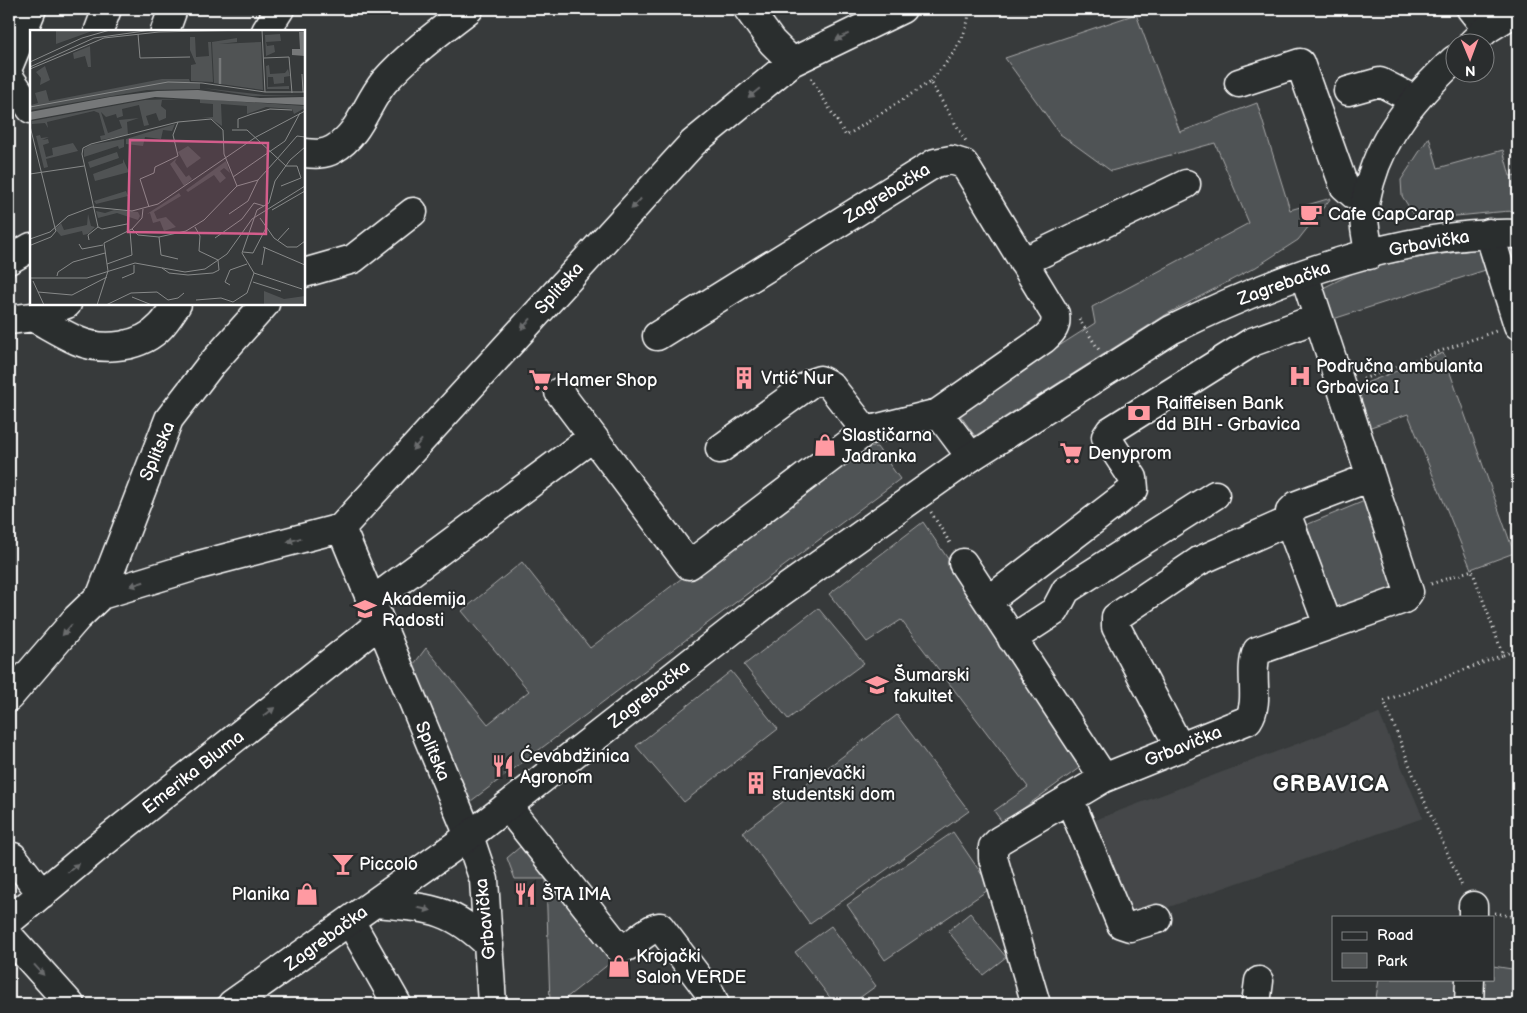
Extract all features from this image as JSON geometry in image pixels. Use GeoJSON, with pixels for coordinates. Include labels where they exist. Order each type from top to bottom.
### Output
{"type":"FeatureCollection","features":[{"type":"Feature","properties":{"kind":"street"},"geometry":{"type":"LineString","coordinates":[[9,65],[32,9]]}},
{"type":"Feature","properties":{"kind":"street"},"geometry":{"type":"LineString","coordinates":[[165,30],[173,9]]}},
{"type":"Feature","properties":{"kind":"street"},"geometry":{"type":"LineString","coordinates":[[267,30],[280,9]]}},
{"type":"Feature","properties":{"kind":"street"},"geometry":{"type":"LineString","coordinates":[[305,153],[322,154],[334,149],[349,137],[366,115],[384,84],[413,53],[469,9]]}},
{"type":"Feature","properties":{"kind":"street"},"geometry":{"type":"LineString","coordinates":[[748,9],[772,42],[792,62]]}},
{"type":"Feature","properties":{"kind":"street","name":"Splitska"},"geometry":{"type":"LineString","coordinates":[[101,595],[199,565],[341,528],[693,143],[792,62],[872,15],[902,9]]}},
{"type":"Feature","properties":{"kind":"street"},"geometry":{"type":"LineString","coordinates":[[1477,27],[1516,10]]}},
{"type":"Feature","properties":{"kind":"street"},"geometry":{"type":"LineString","coordinates":[[1239,83],[1300,63],[1344,186],[1353,194],[1365,200]]}},
{"type":"Feature","properties":{"kind":"street"},"geometry":{"type":"LineString","coordinates":[[1370,254],[1364,216],[1365,200],[1377,157],[1392,130],[1416,100],[1444,71]]}},
{"type":"Feature","properties":{"kind":"street"},"geometry":{"type":"LineString","coordinates":[[9,77],[30,108]]}},
{"type":"Feature","properties":{"kind":"street"},"geometry":{"type":"LineString","coordinates":[[1348,91],[1380,82],[1416,100]]}},
{"type":"Feature","properties":{"kind":"street","name":"Zagrebačka"},"geometry":{"type":"LineString","coordinates":[[559,392],[689,565],[866,431],[938,413],[1044,339],[1055,328],[1055,314],[964,164],[943,160],[657,336]]}},
{"type":"Feature","properties":{"kind":"street"},"geometry":{"type":"LineString","coordinates":[[1023,262],[1186,184]]}},
{"type":"Feature","properties":{"kind":"street"},"geometry":{"type":"LineString","coordinates":[[305,274],[353,259],[413,212]]}},
{"type":"Feature","properties":{"kind":"street","name":"Grbavička"},"geometry":{"type":"LineString","coordinates":[[1489,233],[1518,324]]}},
{"type":"Feature","properties":{"kind":"street","name":"Grbavička"},"geometry":{"type":"LineString","coordinates":[[1370,254],[1436,239],[1489,233],[1518,234]]}},
{"type":"Feature","properties":{"kind":"street"},"geometry":{"type":"LineString","coordinates":[[9,260],[30,248]]}},
{"type":"Feature","properties":{"kind":"street","name":"Zagrebačka"},"geometry":{"type":"LineString","coordinates":[[232,1004],[469,836],[732,629],[971,457],[1171,330],[1207,312],[1304,274],[1370,254]]}},
{"type":"Feature","properties":{"kind":"street"},"geometry":{"type":"LineString","coordinates":[[1304,274],[1409,592]]}},
{"type":"Feature","properties":{"kind":"street"},"geometry":{"type":"LineString","coordinates":[[21,319],[64,305]]}},
{"type":"Feature","properties":{"kind":"street"},"geometry":{"type":"LineString","coordinates":[[21,319],[80,342],[104,346],[130,345],[145,339],[161,326],[176,305]]}},
{"type":"Feature","properties":{"kind":"street","name":"Splitska"},"geometry":{"type":"LineString","coordinates":[[9,698],[78,618],[101,595],[169,419],[209,367],[264,305]]}},
{"type":"Feature","properties":{"kind":"street"},"geometry":{"type":"LineString","coordinates":[[988,601],[1134,489],[1133,478],[1106,437],[1110,431],[1252,342],[1318,318]]}},
{"type":"Feature","properties":{"kind":"street"},"geometry":{"type":"LineString","coordinates":[[720,449],[811,383],[820,380],[830,385],[866,431]]}},
{"type":"Feature","properties":{"kind":"street"},"geometry":{"type":"LineString","coordinates":[[938,413],[971,457]]}},
{"type":"Feature","properties":{"kind":"street"},"geometry":{"type":"LineString","coordinates":[[375,613],[593,438]]}},
{"type":"Feature","properties":{"kind":"street"},"geometry":{"type":"LineString","coordinates":[[1328,625],[1289,521],[1290,512],[1297,505],[1371,477]]}},
{"type":"Feature","properties":{"kind":"street"},"geometry":{"type":"LineString","coordinates":[[1012,639],[1055,611],[1066,590],[1215,495]]}},
{"type":"Feature","properties":{"kind":"street"},"geometry":{"type":"LineString","coordinates":[[1180,748],[1116,628],[1116,617],[1199,561],[1289,521]]}},
{"type":"Feature","properties":{"kind":"street","name":"Splitska"},"geometry":{"type":"LineString","coordinates":[[341,528],[469,836]]}},
{"type":"Feature","properties":{"kind":"street"},"geometry":{"type":"LineString","coordinates":[[963,563],[1104,778]]}},
{"type":"Feature","properties":{"kind":"street","name":"Grbavička"},"geometry":{"type":"LineString","coordinates":[[1036,1004],[994,858],[993,847],[1000,840],[1104,778],[1248,720],[1254,712],[1253,661],[1257,651],[1404,599],[1409,592]]}},
{"type":"Feature","properties":{"kind":"street","name":"Emerika Bluma"},"geometry":{"type":"LineString","coordinates":[[9,922],[375,613]]}},
{"type":"Feature","properties":{"kind":"street"},"geometry":{"type":"LineString","coordinates":[[1069,798],[1121,924],[1130,927],[1157,919]]}},
{"type":"Feature","properties":{"kind":"street"},"geometry":{"type":"LineString","coordinates":[[507,806],[620,949],[628,948],[652,928],[660,926],[710,993],[715,1004]]}},
{"type":"Feature","properties":{"kind":"street","name":"Grbavička"},"geometry":{"type":"LineString","coordinates":[[469,836],[484,880],[492,1004]]}},
{"type":"Feature","properties":{"kind":"street"},"geometry":{"type":"LineString","coordinates":[[13,857],[42,894]]}},
{"type":"Feature","properties":{"kind":"street"},"geometry":{"type":"LineString","coordinates":[[376,903],[421,907],[456,918],[472,928],[489,945]]}},
{"type":"Feature","properties":{"kind":"street"},"geometry":{"type":"LineString","coordinates":[[350,921],[397,1004]]}},
{"type":"Feature","properties":{"kind":"street"},"geometry":{"type":"LineString","coordinates":[[9,936],[70,1004]]}},
{"type":"Feature","properties":{"kind":"street"},"geometry":{"type":"LineString","coordinates":[[1469,1004],[1470,980]]}},
{"type":"Feature","properties":{"kind":"path"},"geometry":{"type":"LineString","coordinates":[[930,82],[952,55],[963,36],[969,9]]}},
{"type":"Feature","properties":{"kind":"path"},"geometry":{"type":"LineString","coordinates":[[1342,386],[1518,324]]}},
{"type":"Feature","properties":{"kind":"path"},"geometry":{"type":"LineString","coordinates":[[920,494],[963,563]]}},
{"type":"Feature","properties":{"kind":"path"},"geometry":{"type":"LineString","coordinates":[[1409,592],[1472,570],[1503,655]]}},
{"type":"Feature","properties":{"kind":"path"},"geometry":{"type":"LineString","coordinates":[[1518,649],[1384,701],[1424,800],[1473,911],[1518,918]]}},
{"type":"Feature","properties":{"kind":"shaded area"},"geometry":{"type":"Polygon","coordinates":[[[1379,713],[1423,818],[1129,921],[1087,823],[1379,713]]]}},
{"type":"Feature","properties":{"kind":"green space"},"geometry":{"type":"Polygon","coordinates":[[[1136,14],[1180,132],[1257,103],[1290,210],[1331,198],[1298,240],[1256,267],[1167,314],[975,436],[957,411],[1095,323],[1092,307],[1249,223],[1215,143],[1111,171],[1060,134],[1005,58],[1136,14]]]}},
{"type":"Feature","properties":{"kind":"green space"},"geometry":{"type":"Polygon","coordinates":[[[1429,137],[1438,168],[1503,150],[1510,176],[1518,175],[1518,211],[1438,217],[1414,215],[1402,196],[1401,180],[1429,137]]]}},
{"type":"Feature","properties":{"kind":"green space"},"geometry":{"type":"Polygon","coordinates":[[[1473,250],[1491,251],[1501,265],[1330,320],[1317,291],[1359,270],[1427,256],[1473,250]]]}},
{"type":"Feature","properties":{"kind":"green space"},"geometry":{"type":"Polygon","coordinates":[[[1443,353],[1514,553],[1471,569],[1408,414],[1368,428],[1353,388],[1443,353]]]}},
{"type":"Feature","properties":{"kind":"green space"},"geometry":{"type":"Polygon","coordinates":[[[877,447],[900,479],[467,804],[411,668],[426,648],[488,724],[529,691],[462,611],[522,562],[590,648],[853,448],[877,447]]]}},
{"type":"Feature","properties":{"kind":"green space"},"geometry":{"type":"Polygon","coordinates":[[[1367,500],[1399,591],[1339,613],[1306,525],[1367,500]]]}},
{"type":"Feature","properties":{"kind":"green space"},"geometry":{"type":"Polygon","coordinates":[[[923,522],[1086,763],[1003,823],[994,811],[1028,787],[901,620],[867,642],[829,594],[923,522]]]}},
{"type":"Feature","properties":{"kind":"green space"},"geometry":{"type":"Polygon","coordinates":[[[818,608],[864,663],[788,719],[744,665],[818,608]]]}},
{"type":"Feature","properties":{"kind":"green space"},"geometry":{"type":"Polygon","coordinates":[[[731,671],[778,729],[684,802],[636,746],[731,671]]]}},
{"type":"Feature","properties":{"kind":"green space"},"geometry":{"type":"Polygon","coordinates":[[[897,715],[969,811],[810,924],[743,832],[897,715]]]}},
{"type":"Feature","properties":{"kind":"green space"},"geometry":{"type":"Polygon","coordinates":[[[953,832],[991,888],[885,960],[847,905],[953,832]]]}},
{"type":"Feature","properties":{"kind":"green space"},"geometry":{"type":"Polygon","coordinates":[[[534,835],[629,948],[566,998],[566,1004],[550,1004],[546,879],[515,879],[507,858],[534,835]]]}},
{"type":"Feature","properties":{"kind":"green space"},"geometry":{"type":"Polygon","coordinates":[[[970,913],[1006,957],[983,975],[948,931],[970,913]]]}},
{"type":"Feature","properties":{"kind":"green space"},"geometry":{"type":"Polygon","coordinates":[[[831,926],[876,986],[851,1004],[835,1004],[795,952],[831,926]]]}},
{"type":"Feature","properties":{"kind":"green space"},"geometry":{"type":"Polygon","coordinates":[[[1494,966],[1518,970],[1518,1004],[1375,1004],[1379,980],[1494,980],[1494,966]]]}},
{"type":"Feature","properties":{"kind":"place","name":"Cafe CapCarap"},"geometry":{"type":"Point","coordinates":[1311,214]}},
{"type":"Feature","properties":{"kind":"place","name":"Područna ambulanta Grbavica I"},"geometry":{"type":"Point","coordinates":[1300,376]}},
{"type":"Feature","properties":{"kind":"place","name":"Vrtić Nur"},"geometry":{"type":"Point","coordinates":[744,378]}},
{"type":"Feature","properties":{"kind":"place","name":"Hamer Shop"},"geometry":{"type":"Point","coordinates":[540,380]}},
{"type":"Feature","properties":{"kind":"place","name":"Raiffeisen Bank dd BIH - Grbavica"},"geometry":{"type":"Point","coordinates":[1139,413]}},
{"type":"Feature","properties":{"kind":"place","name":"Slastičarna Jadranka"},"geometry":{"type":"Point","coordinates":[825,445]}},
{"type":"Feature","properties":{"kind":"place","name":"Denyprom"},"geometry":{"type":"Point","coordinates":[1071,453]}},
{"type":"Feature","properties":{"kind":"place","name":"Akademija Radosti"},"geometry":{"type":"Point","coordinates":[365,609]}},
{"type":"Feature","properties":{"kind":"place","name":"Šumarski fakultet"},"geometry":{"type":"Point","coordinates":[877,685]}},
{"type":"Feature","properties":{"kind":"place","name":"Ćevabdžinica Agronom"},"geometry":{"type":"Point","coordinates":[503,766]}},
{"type":"Feature","properties":{"kind":"place","name":"Franjevački studentski dom"},"geometry":{"type":"Point","coordinates":[756,783]}},
{"type":"Feature","properties":{"kind":"place","name":"Piccolo"},"geometry":{"type":"Point","coordinates":[343,864]}},
{"type":"Feature","properties":{"kind":"place","name":"Planika"},"geometry":{"type":"Point","coordinates":[307,894]}},
{"type":"Feature","properties":{"kind":"place","name":"ŠTA IMA"},"geometry":{"type":"Point","coordinates":[525,894]}},
{"type":"Feature","properties":{"kind":"place","name":"Krojački Salon VERDE"},"geometry":{"type":"Point","coordinates":[619,966]}},
{"type":"Feature","properties":{"kind":"district","name":"GRBAVICA"},"geometry":{"type":"Point","coordinates":[1331,783]}}]}
